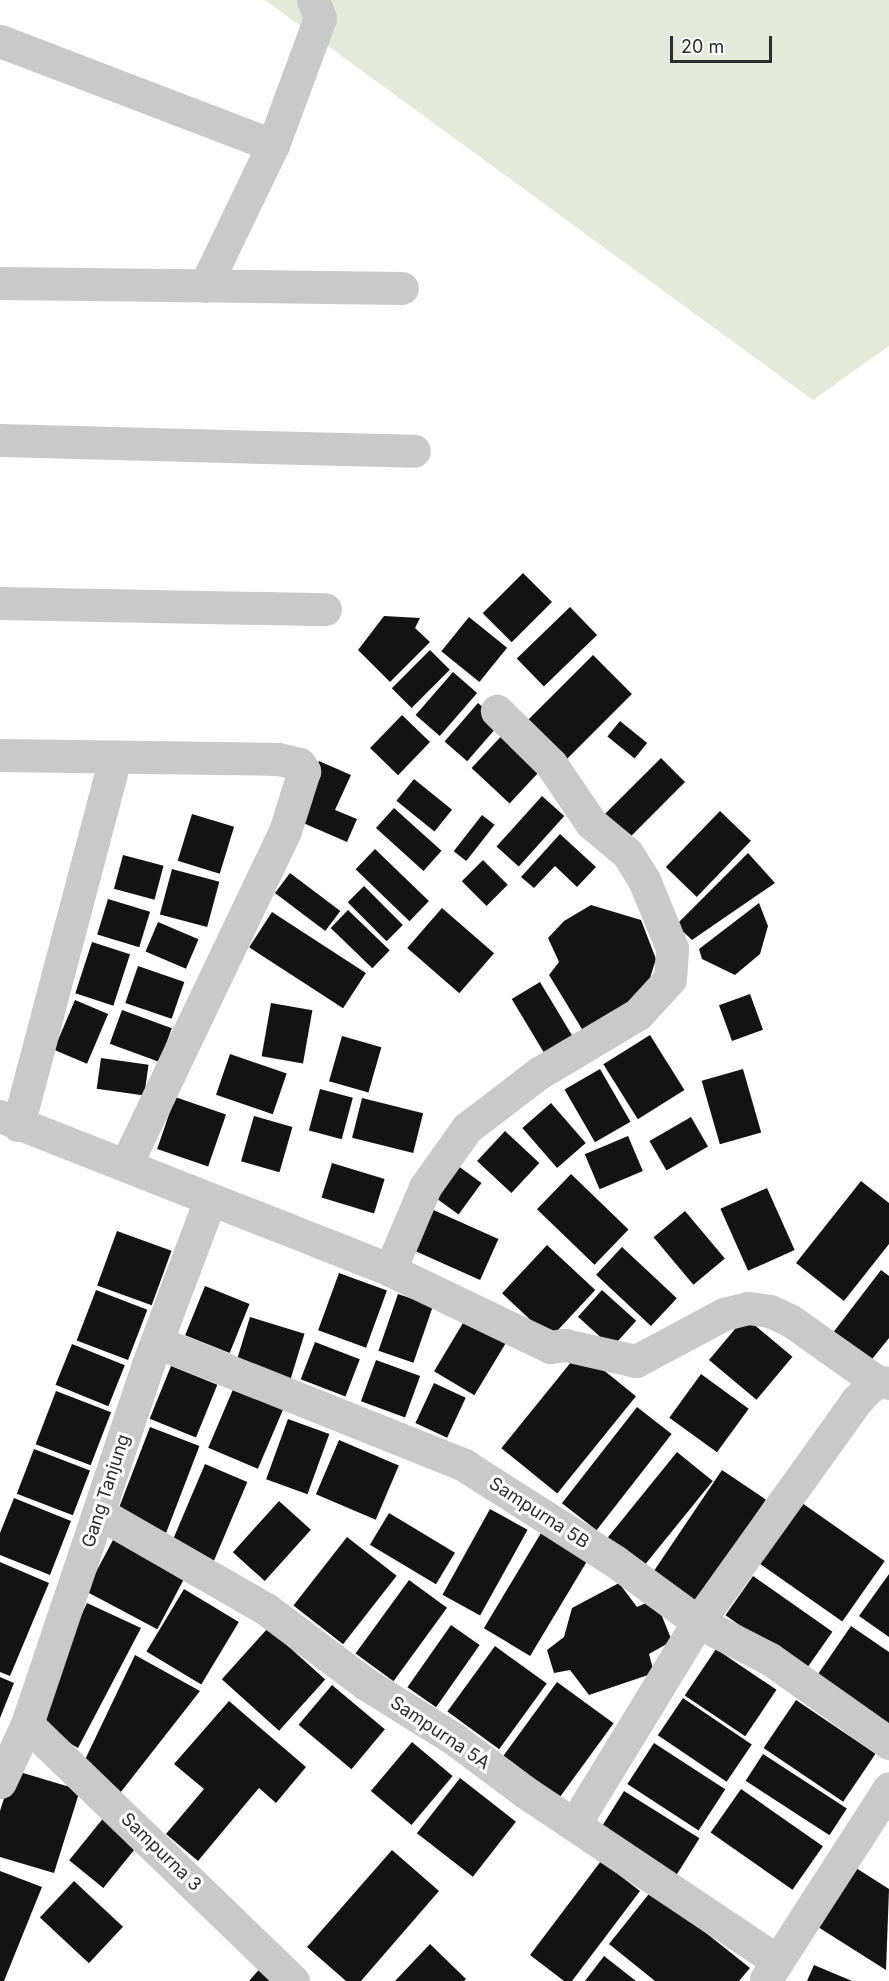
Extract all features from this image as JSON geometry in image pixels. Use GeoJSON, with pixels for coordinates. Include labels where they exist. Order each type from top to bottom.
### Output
{"type":"FeatureCollection","features":[{"type":"Feature","properties":{"kind":"street"},"geometry":{"type":"LineString","coordinates":[[205,286],[273,145],[320,18],[313,0]]}},
{"type":"Feature","properties":{"kind":"street"},"geometry":{"type":"LineString","coordinates":[[0,41],[273,145]]}},
{"type":"Feature","properties":{"kind":"street"},"geometry":{"type":"LineString","coordinates":[[0,283],[402,288]]}},
{"type":"Feature","properties":{"kind":"street"},"geometry":{"type":"LineString","coordinates":[[0,440],[414,450]]}},
{"type":"Feature","properties":{"kind":"street"},"geometry":{"type":"LineString","coordinates":[[0,603],[325,609]]}},
{"type":"Feature","properties":{"kind":"street"},"geometry":{"type":"LineString","coordinates":[[390,1270],[425,1186],[467,1128],[539,1073],[638,1014],[670,979],[672,948],[645,880],[627,853],[591,823],[551,764],[497,711]]}},
{"type":"Feature","properties":{"kind":"street"},"geometry":{"type":"LineString","coordinates":[[0,755],[291,761],[299,764],[304,780],[285,831],[126,1164]]}},
{"type":"Feature","properties":{"kind":"street"},"geometry":{"type":"LineString","coordinates":[[115,757],[9,1120],[126,1164],[210,1200],[390,1270],[550,1347],[565,1345],[636,1361],[724,1314],[748,1308],[770,1311],[791,1321],[882,1382],[856,1401],[698,1622],[574,1825]]}},
{"type":"Feature","properties":{"kind":"street","name":"Gang Tanjung"},"geometry":{"type":"LineString","coordinates":[[0,1782],[27,1724],[157,1342],[210,1200]]}},
{"type":"Feature","properties":{"kind":"street","name":"Sampurna 5B"},"geometry":{"type":"LineString","coordinates":[[157,1342],[464,1465],[616,1562],[698,1622],[770,1659],[889,1743]]}},
{"type":"Feature","properties":{"kind":"street","name":"Sampurna 5A"},"geometry":{"type":"LineString","coordinates":[[99,1513],[266,1609],[366,1684],[454,1739],[574,1825],[771,1971]]}},
{"type":"Feature","properties":{"kind":"street","name":"Sampurna 3"},"geometry":{"type":"LineString","coordinates":[[27,1724],[293,1981]]}},
{"type":"Feature","properties":{"kind":"street"},"geometry":{"type":"LineString","coordinates":[[771,1971],[889,1788]]}},
{"type":"Feature","properties":{"kind":"shaded area"},"geometry":{"type":"Polygon","coordinates":[[[265,0],[889,0],[889,346],[813,400],[265,0]]]}},
{"type":"Feature","properties":{"kind":"building"},"geometry":{"type":"Polygon","coordinates":[[[523,573],[552,602],[512,642],[483,613],[523,573]]]}},
{"type":"Feature","properties":{"kind":"building"},"geometry":{"type":"Polygon","coordinates":[[[570,607],[597,635],[544,686],[517,658],[570,607]]]}},
{"type":"Feature","properties":{"kind":"building"},"geometry":{"type":"Polygon","coordinates":[[[384,616],[420,618],[415,628],[430,642],[390,682],[358,650],[384,616]]]}},
{"type":"Feature","properties":{"kind":"building"},"geometry":{"type":"Polygon","coordinates":[[[469,617],[507,648],[479,682],[441,651],[469,617]]]}},
{"type":"Feature","properties":{"kind":"building"},"geometry":{"type":"Polygon","coordinates":[[[430,650],[450,670],[412,708],[392,688],[430,650]]]}},
{"type":"Feature","properties":{"kind":"building"},"geometry":{"type":"Polygon","coordinates":[[[593,655],[632,694],[563,763],[524,724],[593,655]]]}},
{"type":"Feature","properties":{"kind":"building"},"geometry":{"type":"Polygon","coordinates":[[[453,672],[477,693],[440,736],[416,715],[453,672]]]}},
{"type":"Feature","properties":{"kind":"building"},"geometry":{"type":"Polygon","coordinates":[[[478,703],[501,723],[467,761],[445,741],[478,703]]]}},
{"type":"Feature","properties":{"kind":"building"},"geometry":{"type":"Polygon","coordinates":[[[402,715],[430,742],[398,775],[370,748],[402,715]]]}},
{"type":"Feature","properties":{"kind":"building"},"geometry":{"type":"Polygon","coordinates":[[[620,721],[647,743],[635,759],[607,737],[620,721]]]}},
{"type":"Feature","properties":{"kind":"building"},"geometry":{"type":"Polygon","coordinates":[[[507,730],[545,765],[510,803],[472,768],[507,730]]]}},
{"type":"Feature","properties":{"kind":"building"},"geometry":{"type":"Polygon","coordinates":[[[661,758],[685,782],[629,838],[605,814],[661,758]]]}},
{"type":"Feature","properties":{"kind":"building"},"geometry":{"type":"Polygon","coordinates":[[[319,761],[351,775],[335,810],[357,819],[347,842],[294,819],[319,761]]]}},
{"type":"Feature","properties":{"kind":"building"},"geometry":{"type":"Polygon","coordinates":[[[414,779],[452,810],[434,832],[396,801],[414,779]]]}},
{"type":"Feature","properties":{"kind":"building"},"geometry":{"type":"Polygon","coordinates":[[[542,796],[564,816],[519,867],[496,847],[542,796]]]}},
{"type":"Feature","properties":{"kind":"building"},"geometry":{"type":"Polygon","coordinates":[[[394,808],[442,851],[423,871],[376,828],[394,808]]]}},
{"type":"Feature","properties":{"kind":"building"},"geometry":{"type":"Polygon","coordinates":[[[720,811],[751,841],[697,897],[666,867],[720,811]]]}},
{"type":"Feature","properties":{"kind":"building"},"geometry":{"type":"Polygon","coordinates":[[[192,814],[234,827],[220,874],[178,861],[192,814]]]}},
{"type":"Feature","properties":{"kind":"building"},"geometry":{"type":"Polygon","coordinates":[[[482,815],[495,825],[466,861],[454,851],[482,815]]]}},
{"type":"Feature","properties":{"kind":"building"},"geometry":{"type":"Polygon","coordinates":[[[560,834],[596,867],[577,887],[555,866],[534,888],[521,877],[560,834]]]}},
{"type":"Feature","properties":{"kind":"building"},"geometry":{"type":"Polygon","coordinates":[[[375,849],[429,901],[410,921],[356,869],[375,849]]]}},
{"type":"Feature","properties":{"kind":"building"},"geometry":{"type":"Polygon","coordinates":[[[748,853],[775,883],[692,940],[676,925],[748,853]]]}},
{"type":"Feature","properties":{"kind":"building"},"geometry":{"type":"Polygon","coordinates":[[[123,855],[164,866],[155,900],[114,889],[123,855]]]}},
{"type":"Feature","properties":{"kind":"building"},"geometry":{"type":"Polygon","coordinates":[[[483,860],[508,885],[487,906],[462,881],[483,860]]]}},
{"type":"Feature","properties":{"kind":"building"},"geometry":{"type":"Polygon","coordinates":[[[172,869],[219,882],[207,927],[160,914],[172,869]]]}},
{"type":"Feature","properties":{"kind":"building"},"geometry":{"type":"Polygon","coordinates":[[[290,873],[340,911],[325,931],[275,893],[290,873]]]}},
{"type":"Feature","properties":{"kind":"building"},"geometry":{"type":"Polygon","coordinates":[[[364,886],[403,925],[387,941],[348,902],[364,886]]]}},
{"type":"Feature","properties":{"kind":"building"},"geometry":{"type":"Polygon","coordinates":[[[108,899],[150,912],[139,947],[97,934],[108,899]]]}},
{"type":"Feature","properties":{"kind":"building"},"geometry":{"type":"Polygon","coordinates":[[[759,903],[768,926],[760,954],[735,975],[702,959],[699,949],[759,903]]]}},
{"type":"Feature","properties":{"kind":"building"},"geometry":{"type":"Polygon","coordinates":[[[591,905],[641,920],[656,959],[645,994],[585,1034],[549,975],[559,962],[548,938],[564,921],[591,905]]]}},
{"type":"Feature","properties":{"kind":"building"},"geometry":{"type":"Polygon","coordinates":[[[442,908],[494,953],[459,993],[407,948],[442,908]]]}},
{"type":"Feature","properties":{"kind":"building"},"geometry":{"type":"Polygon","coordinates":[[[348,910],[390,950],[372,968],[331,928],[348,910]]]}},
{"type":"Feature","properties":{"kind":"building"},"geometry":{"type":"Polygon","coordinates":[[[272,912],[366,973],[343,1008],[249,947],[272,912]]]}},
{"type":"Feature","properties":{"kind":"building"},"geometry":{"type":"Polygon","coordinates":[[[158,922],[199,939],[186,969],[145,951],[158,922]]]}},
{"type":"Feature","properties":{"kind":"building"},"geometry":{"type":"Polygon","coordinates":[[[92,942],[130,954],[113,1006],[75,993],[92,942]]]}},
{"type":"Feature","properties":{"kind":"building"},"geometry":{"type":"Polygon","coordinates":[[[138,966],[184,982],[172,1019],[125,1003],[138,966]]]}},
{"type":"Feature","properties":{"kind":"building"},"geometry":{"type":"Polygon","coordinates":[[[540,982],[575,1040],[547,1057],[512,999],[540,982]]]}},
{"type":"Feature","properties":{"kind":"building"},"geometry":{"type":"Polygon","coordinates":[[[750,994],[763,1030],[732,1041],[719,1005],[750,994]]]}},
{"type":"Feature","properties":{"kind":"building"},"geometry":{"type":"Polygon","coordinates":[[[75,1000],[108,1014],[87,1064],[54,1050],[75,1000]]]}},
{"type":"Feature","properties":{"kind":"building"},"geometry":{"type":"Polygon","coordinates":[[[271,1003],[312,1010],[303,1063],[262,1056],[271,1003]]]}},
{"type":"Feature","properties":{"kind":"building"},"geometry":{"type":"Polygon","coordinates":[[[122,1010],[172,1028],[159,1062],[110,1044],[122,1010]]]}},
{"type":"Feature","properties":{"kind":"building"},"geometry":{"type":"Polygon","coordinates":[[[650,1035],[684,1090],[638,1119],[603,1064],[650,1035]]]}},
{"type":"Feature","properties":{"kind":"building"},"geometry":{"type":"Polygon","coordinates":[[[342,1036],[381,1047],[368,1092],[329,1081],[342,1036]]]}},
{"type":"Feature","properties":{"kind":"building"},"geometry":{"type":"Polygon","coordinates":[[[230,1054],[287,1074],[273,1114],[216,1095],[230,1054]]]}},
{"type":"Feature","properties":{"kind":"building"},"geometry":{"type":"Polygon","coordinates":[[[101,1058],[149,1065],[144,1095],[97,1089],[101,1058]]]}},
{"type":"Feature","properties":{"kind":"building"},"geometry":{"type":"Polygon","coordinates":[[[600,1069],[630,1122],[595,1142],[564,1090],[600,1069]]]}},
{"type":"Feature","properties":{"kind":"building"},"geometry":{"type":"Polygon","coordinates":[[[743,1069],[761,1132],[720,1144],[702,1081],[743,1069]]]}},
{"type":"Feature","properties":{"kind":"building"},"geometry":{"type":"Polygon","coordinates":[[[320,1089],[353,1098],[342,1139],[309,1131],[320,1089]]]}},
{"type":"Feature","properties":{"kind":"building"},"geometry":{"type":"Polygon","coordinates":[[[175,1097],[226,1115],[208,1167],[157,1149],[175,1097]]]}},
{"type":"Feature","properties":{"kind":"building"},"geometry":{"type":"Polygon","coordinates":[[[362,1098],[423,1113],[413,1153],[352,1138],[362,1098]]]}},
{"type":"Feature","properties":{"kind":"building"},"geometry":{"type":"Polygon","coordinates":[[[551,1103],[586,1143],[557,1168],[522,1128],[551,1103]]]}},
{"type":"Feature","properties":{"kind":"building"},"geometry":{"type":"Polygon","coordinates":[[[254,1116],[292,1127],[279,1172],[241,1161],[254,1116]]]}},
{"type":"Feature","properties":{"kind":"building"},"geometry":{"type":"Polygon","coordinates":[[[691,1117],[708,1146],[666,1170],[649,1141],[691,1117]]]}},
{"type":"Feature","properties":{"kind":"building"},"geometry":{"type":"Polygon","coordinates":[[[505,1131],[539,1163],[511,1193],[477,1161],[505,1131]]]}},
{"type":"Feature","properties":{"kind":"building"},"geometry":{"type":"Polygon","coordinates":[[[628,1136],[643,1171],[600,1189],[585,1154],[628,1136]]]}},
{"type":"Feature","properties":{"kind":"building"},"geometry":{"type":"Polygon","coordinates":[[[332,1163],[385,1179],[374,1214],[321,1197],[332,1163]]]}},
{"type":"Feature","properties":{"kind":"building"},"geometry":{"type":"Polygon","coordinates":[[[454,1163],[482,1183],[459,1215],[431,1195],[454,1163]]]}},
{"type":"Feature","properties":{"kind":"building"},"geometry":{"type":"Polygon","coordinates":[[[571,1174],[629,1230],[595,1265],[537,1209],[571,1174]]]}},
{"type":"Feature","properties":{"kind":"building"},"geometry":{"type":"Polygon","coordinates":[[[861,1181],[889,1203],[889,1244],[844,1301],[796,1263],[861,1181]]]}},
{"type":"Feature","properties":{"kind":"building"},"geometry":{"type":"Polygon","coordinates":[[[767,1188],[795,1250],[748,1271],[720,1209],[767,1188]]]}},
{"type":"Feature","properties":{"kind":"building"},"geometry":{"type":"Polygon","coordinates":[[[429,1208],[498,1239],[480,1280],[411,1249],[429,1208]]]}},
{"type":"Feature","properties":{"kind":"building"},"geometry":{"type":"Polygon","coordinates":[[[685,1211],[725,1258],[693,1285],[654,1237],[685,1211]]]}},
{"type":"Feature","properties":{"kind":"building"},"geometry":{"type":"Polygon","coordinates":[[[117,1231],[172,1251],[152,1305],[97,1286],[117,1231]]]}},
{"type":"Feature","properties":{"kind":"building"},"geometry":{"type":"Polygon","coordinates":[[[547,1245],[595,1290],[550,1338],[502,1293],[547,1245]]]}},
{"type":"Feature","properties":{"kind":"building"},"geometry":{"type":"Polygon","coordinates":[[[622,1247],[677,1298],[651,1326],[596,1275],[622,1247]]]}},
{"type":"Feature","properties":{"kind":"building"},"geometry":{"type":"Polygon","coordinates":[[[881,1270],[889,1276],[889,1338],[869,1363],[832,1334],[881,1270]]]}},
{"type":"Feature","properties":{"kind":"building"},"geometry":{"type":"Polygon","coordinates":[[[339,1273],[387,1290],[366,1348],[318,1330],[339,1273]]]}},
{"type":"Feature","properties":{"kind":"building"},"geometry":{"type":"Polygon","coordinates":[[[205,1286],[250,1304],[230,1353],[185,1335],[205,1286]]]}},
{"type":"Feature","properties":{"kind":"building"},"geometry":{"type":"Polygon","coordinates":[[[96,1290],[147,1310],[128,1360],[77,1340],[96,1290]]]}},
{"type":"Feature","properties":{"kind":"building"},"geometry":{"type":"Polygon","coordinates":[[[602,1290],[636,1321],[612,1348],[578,1317],[602,1290]]]}},
{"type":"Feature","properties":{"kind":"building"},"geometry":{"type":"Polygon","coordinates":[[[398,1294],[433,1306],[413,1363],[378,1351],[398,1294]]]}},
{"type":"Feature","properties":{"kind":"building"},"geometry":{"type":"Polygon","coordinates":[[[250,1317],[305,1334],[291,1379],[236,1362],[250,1317]]]}},
{"type":"Feature","properties":{"kind":"building"},"geometry":{"type":"Polygon","coordinates":[[[745,1317],[792,1357],[756,1400],[709,1360],[745,1317]]]}},
{"type":"Feature","properties":{"kind":"building"},"geometry":{"type":"Polygon","coordinates":[[[466,1318],[506,1342],[474,1395],[434,1371],[466,1318]]]}},
{"type":"Feature","properties":{"kind":"building"},"geometry":{"type":"Polygon","coordinates":[[[315,1342],[360,1359],[345,1397],[301,1379],[315,1342]]]}},
{"type":"Feature","properties":{"kind":"building"},"geometry":{"type":"Polygon","coordinates":[[[72,1344],[125,1365],[108,1406],[56,1385],[72,1344]]]}},
{"type":"Feature","properties":{"kind":"building"},"geometry":{"type":"Polygon","coordinates":[[[580,1351],[636,1396],[557,1493],[501,1448],[580,1351]]]}},
{"type":"Feature","properties":{"kind":"building"},"geometry":{"type":"Polygon","coordinates":[[[376,1360],[420,1376],[405,1417],[361,1401],[376,1360]]]}},
{"type":"Feature","properties":{"kind":"building"},"geometry":{"type":"Polygon","coordinates":[[[171,1366],[217,1385],[196,1438],[150,1419],[171,1366]]]}},
{"type":"Feature","properties":{"kind":"building"},"geometry":{"type":"Polygon","coordinates":[[[701,1374],[749,1409],[717,1452],[669,1418],[701,1374]]]}},
{"type":"Feature","properties":{"kind":"building"},"geometry":{"type":"Polygon","coordinates":[[[434,1383],[466,1398],[447,1438],[415,1423],[434,1383]]]}},
{"type":"Feature","properties":{"kind":"building"},"geometry":{"type":"Polygon","coordinates":[[[234,1387],[284,1408],[258,1469],[208,1448],[234,1387]]]}},
{"type":"Feature","properties":{"kind":"building"},"geometry":{"type":"Polygon","coordinates":[[[56,1391],[111,1412],[91,1465],[36,1444],[56,1391]]]}},
{"type":"Feature","properties":{"kind":"building"},"geometry":{"type":"Polygon","coordinates":[[[637,1407],[672,1434],[597,1530],[562,1503],[637,1407]]]}},
{"type":"Feature","properties":{"kind":"building"},"geometry":{"type":"Polygon","coordinates":[[[288,1419],[329,1434],[307,1494],[266,1479],[288,1419]]]}},
{"type":"Feature","properties":{"kind":"building"},"geometry":{"type":"Polygon","coordinates":[[[150,1427],[199,1446],[166,1533],[117,1514],[150,1427]]]}},
{"type":"Feature","properties":{"kind":"building"},"geometry":{"type":"Polygon","coordinates":[[[339,1440],[399,1465],[376,1520],[316,1494],[339,1440]]]}},
{"type":"Feature","properties":{"kind":"building"},"geometry":{"type":"Polygon","coordinates":[[[34,1449],[90,1471],[73,1515],[17,1494],[34,1449]]]}},
{"type":"Feature","properties":{"kind":"building"},"geometry":{"type":"Polygon","coordinates":[[[677,1452],[713,1481],[642,1568],[607,1539],[677,1452]]]}},
{"type":"Feature","properties":{"kind":"building"},"geometry":{"type":"Polygon","coordinates":[[[205,1464],[247,1482],[213,1564],[170,1546],[205,1464]]]}},
{"type":"Feature","properties":{"kind":"building"},"geometry":{"type":"Polygon","coordinates":[[[722,1470],[766,1500],[697,1602],[653,1572],[722,1470]]]}},
{"type":"Feature","properties":{"kind":"building"},"geometry":{"type":"Polygon","coordinates":[[[14,1498],[71,1521],[50,1575],[0,1555],[0,1533],[14,1498]]]}},
{"type":"Feature","properties":{"kind":"building"},"geometry":{"type":"Polygon","coordinates":[[[279,1501],[311,1530],[265,1581],[233,1552],[279,1501]]]}},
{"type":"Feature","properties":{"kind":"building"},"geometry":{"type":"Polygon","coordinates":[[[802,1503],[885,1561],[842,1622],[760,1564],[802,1503]]]}},
{"type":"Feature","properties":{"kind":"building"},"geometry":{"type":"Polygon","coordinates":[[[490,1509],[528,1530],[480,1616],[442,1595],[490,1509]]]}},
{"type":"Feature","properties":{"kind":"building"},"geometry":{"type":"Polygon","coordinates":[[[389,1513],[455,1553],[436,1584],[370,1545],[389,1513]]]}},
{"type":"Feature","properties":{"kind":"building"},"geometry":{"type":"Polygon","coordinates":[[[541,1533],[587,1561],[530,1656],[484,1628],[541,1533]]]}},
{"type":"Feature","properties":{"kind":"building"},"geometry":{"type":"Polygon","coordinates":[[[347,1537],[397,1576],[343,1644],[293,1606],[347,1537]]]}},
{"type":"Feature","properties":{"kind":"building"},"geometry":{"type":"Polygon","coordinates":[[[113,1540],[185,1578],[157,1629],[86,1591],[113,1540]]]}},
{"type":"Feature","properties":{"kind":"building"},"geometry":{"type":"Polygon","coordinates":[[[0,1562],[49,1583],[10,1676],[0,1672],[0,1562]]]}},
{"type":"Feature","properties":{"kind":"building"},"geometry":{"type":"Polygon","coordinates":[[[889,1574],[889,1637],[859,1616],[889,1574]]]}},
{"type":"Feature","properties":{"kind":"building"},"geometry":{"type":"Polygon","coordinates":[[[753,1576],[832,1632],[805,1671],[725,1615],[753,1576]]]}},
{"type":"Feature","properties":{"kind":"building"},"geometry":{"type":"Polygon","coordinates":[[[409,1580],[447,1608],[394,1681],[356,1654],[409,1580]]]}},
{"type":"Feature","properties":{"kind":"building"},"geometry":{"type":"Polygon","coordinates":[[[619,1583],[637,1607],[655,1599],[672,1641],[649,1654],[654,1673],[589,1695],[570,1670],[554,1673],[547,1650],[564,1637],[572,1608],[619,1583]]]}},
{"type":"Feature","properties":{"kind":"building"},"geometry":{"type":"Polygon","coordinates":[[[184,1589],[239,1622],[201,1685],[146,1652],[184,1589]]]}},
{"type":"Feature","properties":{"kind":"building"},"geometry":{"type":"Polygon","coordinates":[[[87,1603],[141,1628],[78,1748],[32,1721],[87,1603]]]}},
{"type":"Feature","properties":{"kind":"building"},"geometry":{"type":"Polygon","coordinates":[[[451,1625],[480,1645],[436,1707],[407,1687],[451,1625]]]}},
{"type":"Feature","properties":{"kind":"building"},"geometry":{"type":"Polygon","coordinates":[[[851,1626],[889,1652],[889,1727],[816,1677],[851,1626]]]}},
{"type":"Feature","properties":{"kind":"building"},"geometry":{"type":"Polygon","coordinates":[[[268,1628],[325,1680],[279,1731],[222,1679],[268,1628]]]}},
{"type":"Feature","properties":{"kind":"building"},"geometry":{"type":"Polygon","coordinates":[[[495,1646],[547,1684],[499,1749],[447,1712],[495,1646]]]}},
{"type":"Feature","properties":{"kind":"building"},"geometry":{"type":"Polygon","coordinates":[[[716,1649],[777,1690],[745,1736],[685,1695],[716,1649]]]}},
{"type":"Feature","properties":{"kind":"building"},"geometry":{"type":"Polygon","coordinates":[[[135,1655],[200,1691],[117,1797],[81,1768],[135,1655]]]}},
{"type":"Feature","properties":{"kind":"building"},"geometry":{"type":"Polygon","coordinates":[[[0,1677],[14,1683],[0,1718],[0,1677]]]}},
{"type":"Feature","properties":{"kind":"building"},"geometry":{"type":"Polygon","coordinates":[[[557,1682],[614,1723],[560,1798],[503,1756],[557,1682]]]}},
{"type":"Feature","properties":{"kind":"building"},"geometry":{"type":"Polygon","coordinates":[[[332,1685],[385,1729],[351,1769],[299,1725],[332,1685]]]}},
{"type":"Feature","properties":{"kind":"building"},"geometry":{"type":"Polygon","coordinates":[[[683,1698],[752,1744],[727,1782],[658,1735],[683,1698]]]}},
{"type":"Feature","properties":{"kind":"building"},"geometry":{"type":"Polygon","coordinates":[[[796,1700],[876,1754],[843,1802],[764,1748],[796,1700]]]}},
{"type":"Feature","properties":{"kind":"building"},"geometry":{"type":"Polygon","coordinates":[[[229,1701],[306,1767],[276,1803],[259,1788],[198,1861],[166,1834],[204,1789],[174,1764],[229,1701]]]}},
{"type":"Feature","properties":{"kind":"building"},"geometry":{"type":"Polygon","coordinates":[[[412,1742],[453,1776],[411,1825],[371,1791],[412,1742]]]}},
{"type":"Feature","properties":{"kind":"building"},"geometry":{"type":"Polygon","coordinates":[[[654,1743],[725,1789],[699,1830],[627,1784],[654,1743]]]}},
{"type":"Feature","properties":{"kind":"building"},"geometry":{"type":"Polygon","coordinates":[[[763,1754],[847,1808],[829,1835],[746,1781],[763,1754]]]}},
{"type":"Feature","properties":{"kind":"building"},"geometry":{"type":"Polygon","coordinates":[[[13,1770],[80,1790],[54,1873],[0,1857],[0,1811],[13,1770]]]}},
{"type":"Feature","properties":{"kind":"building"},"geometry":{"type":"Polygon","coordinates":[[[460,1778],[516,1822],[473,1877],[417,1833],[460,1778]]]}},
{"type":"Feature","properties":{"kind":"building"},"geometry":{"type":"Polygon","coordinates":[[[741,1789],[823,1846],[793,1890],[711,1832],[741,1789]]]}},
{"type":"Feature","properties":{"kind":"building"},"geometry":{"type":"Polygon","coordinates":[[[624,1791],[699,1838],[674,1879],[599,1832],[624,1791]]]}},
{"type":"Feature","properties":{"kind":"building"},"geometry":{"type":"Polygon","coordinates":[[[105,1816],[139,1844],[103,1888],[69,1860],[105,1816]]]}},
{"type":"Feature","properties":{"kind":"building"},"geometry":{"type":"Polygon","coordinates":[[[392,1850],[439,1891],[361,1981],[346,1981],[307,1947],[392,1850]]]}},
{"type":"Feature","properties":{"kind":"building"},"geometry":{"type":"Polygon","coordinates":[[[601,1861],[640,1891],[572,1981],[564,1981],[530,1955],[601,1861]]]}},
{"type":"Feature","properties":{"kind":"building"},"geometry":{"type":"Polygon","coordinates":[[[856,1868],[889,1889],[886,1970],[818,1927],[856,1868]]]}},
{"type":"Feature","properties":{"kind":"building"},"geometry":{"type":"Polygon","coordinates":[[[0,1871],[42,1887],[4,1981],[0,1981],[0,1871]]]}},
{"type":"Feature","properties":{"kind":"building"},"geometry":{"type":"Polygon","coordinates":[[[74,1881],[123,1927],[89,1963],[40,1918],[74,1881]]]}},
{"type":"Feature","properties":{"kind":"building"},"geometry":{"type":"Polygon","coordinates":[[[652,1890],[750,1968],[739,1981],[655,1981],[609,1944],[652,1890]]]}},
{"type":"Feature","properties":{"kind":"building"},"geometry":{"type":"Polygon","coordinates":[[[430,1944],[466,1979],[464,1981],[395,1981],[430,1944]]]}},
{"type":"Feature","properties":{"kind":"building"},"geometry":{"type":"Polygon","coordinates":[[[604,1956],[636,1981],[585,1981],[604,1956]]]}},
{"type":"Feature","properties":{"kind":"building"},"geometry":{"type":"Polygon","coordinates":[[[263,1965],[281,1981],[249,1981],[263,1965]]]}},
{"type":"Feature","properties":{"kind":"building"},"geometry":{"type":"Polygon","coordinates":[[[814,1965],[852,1981],[807,1981],[814,1965]]]}}]}
